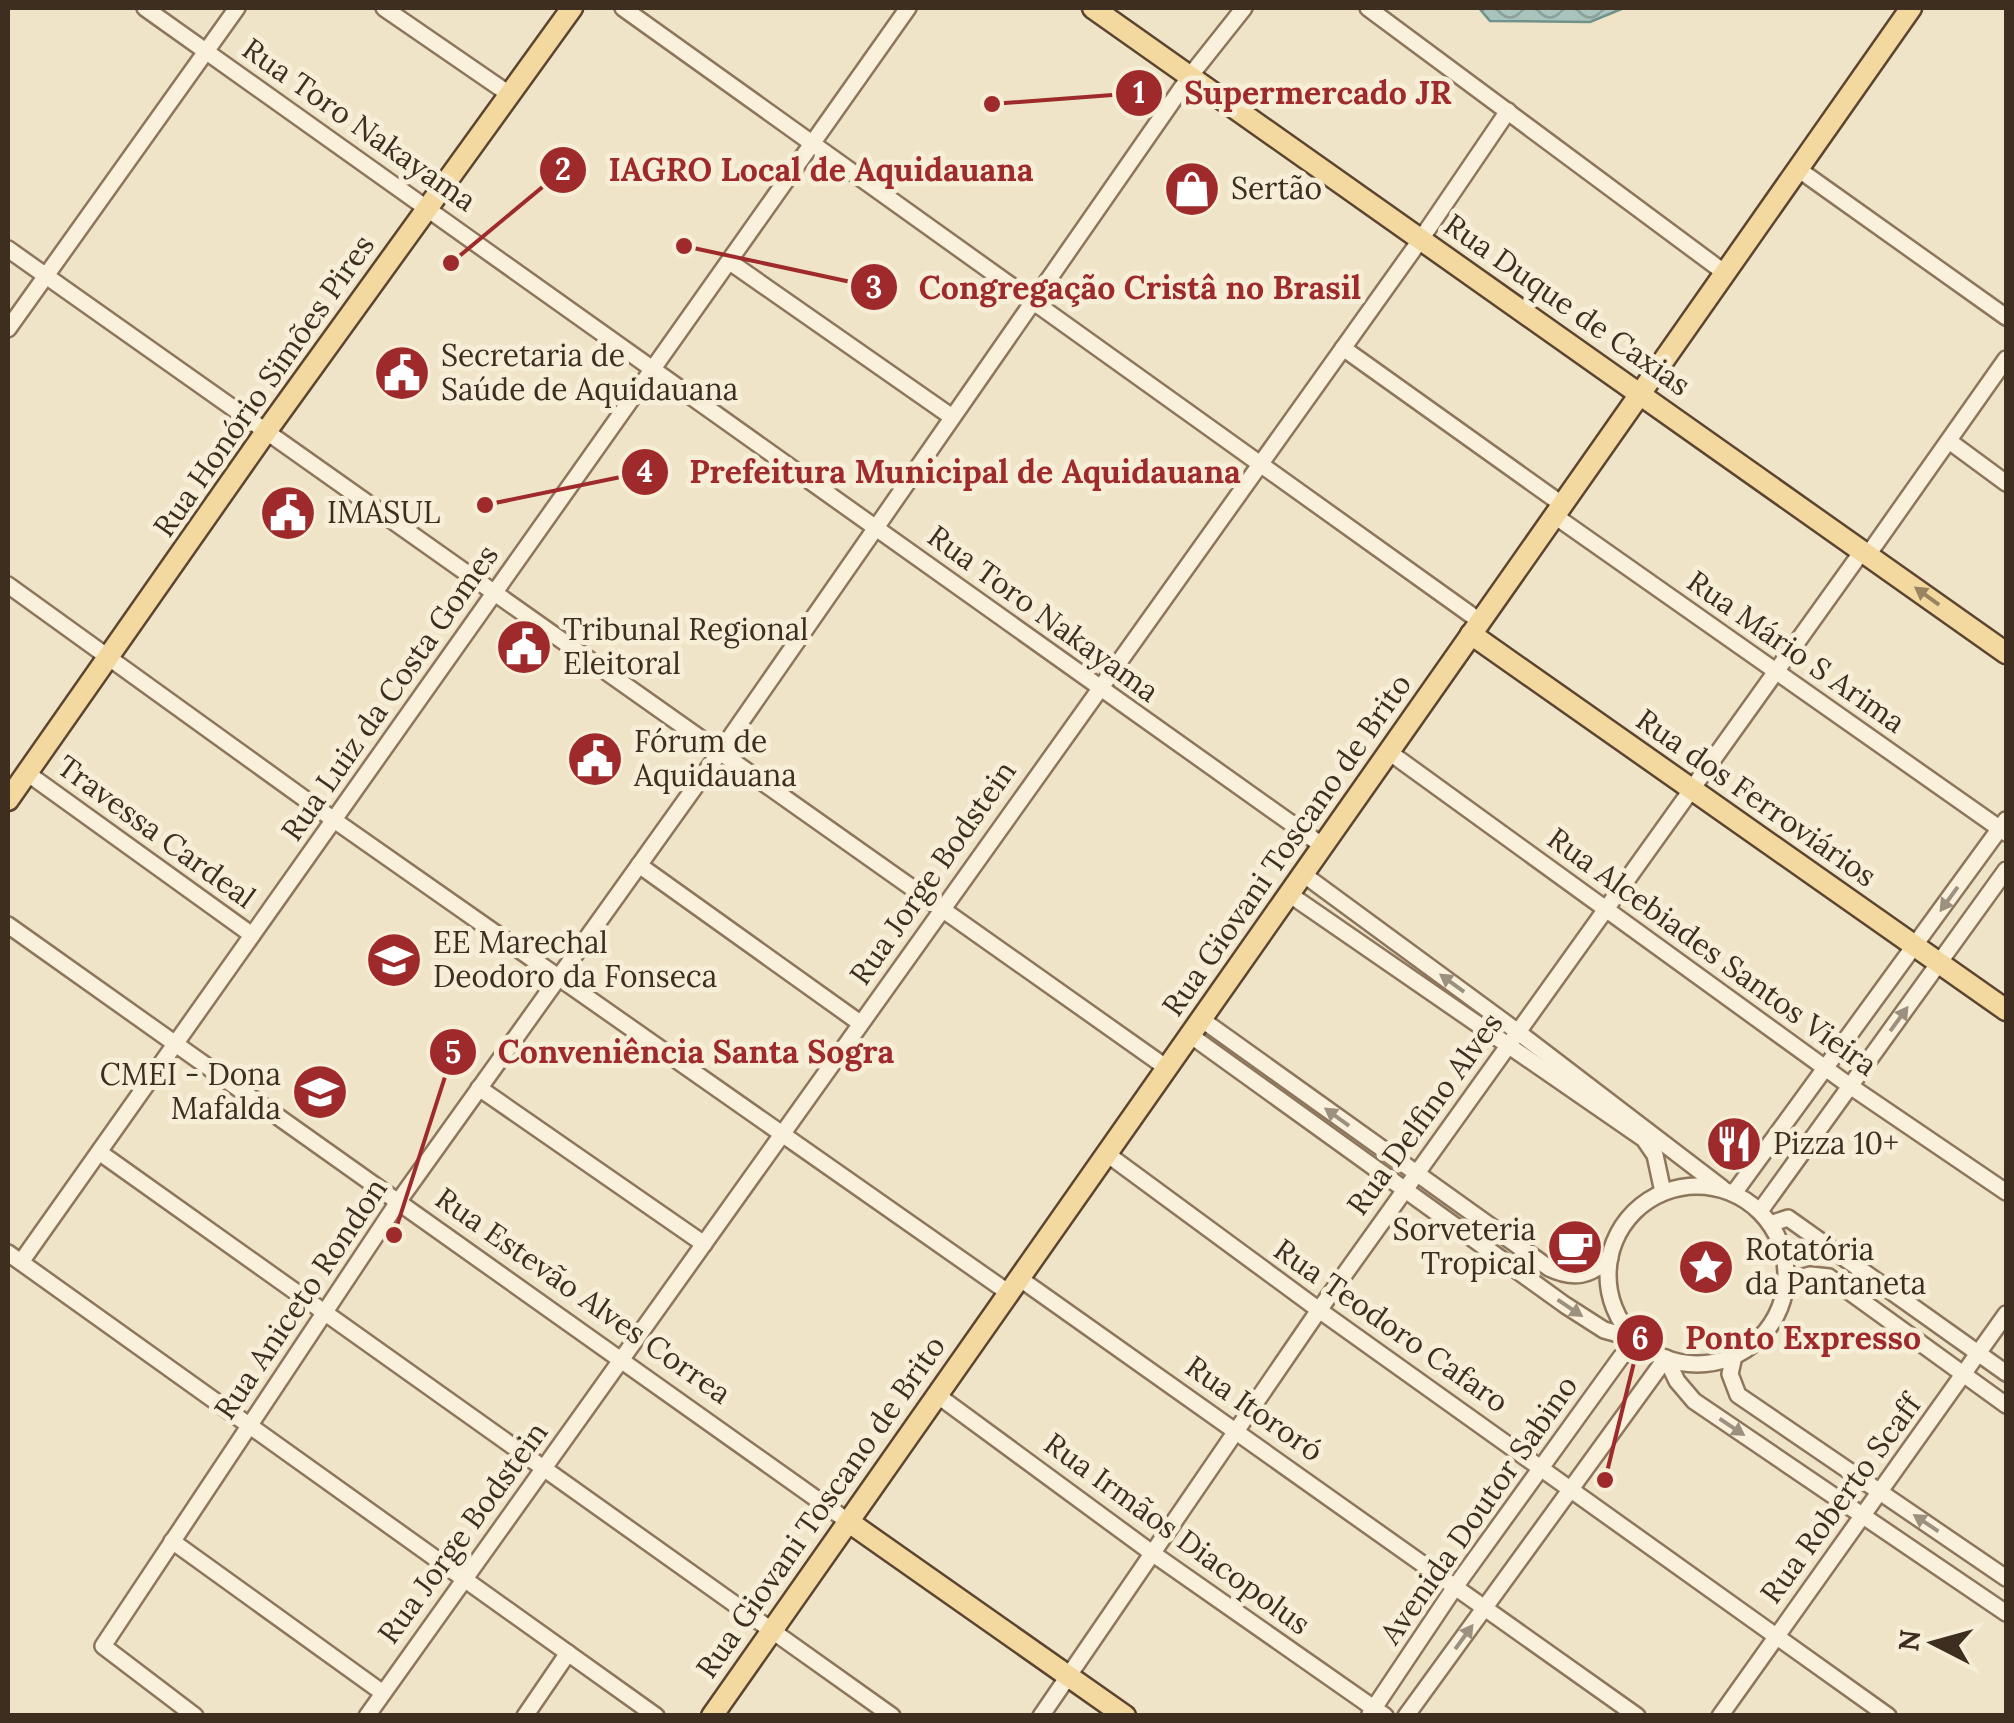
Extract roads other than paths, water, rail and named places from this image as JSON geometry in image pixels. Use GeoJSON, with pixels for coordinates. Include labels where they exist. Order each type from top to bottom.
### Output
{"type":"FeatureCollection","features":[{"type":"Feature","properties":{"kind":"main road","name":"Rua Honório Simões Pires"},"geometry":{"type":"LineString","coordinates":[[8,800],[265,433],[572,8]]}},
{"type":"Feature","properties":{"kind":"main road","name":"Rua Duque de Caxias"},"geometry":{"type":"LineString","coordinates":[[1093,8],[1868,549],[2006,653]]}},
{"type":"Feature","properties":{"kind":"main road","name":"Rua Giovani Toscano de Brito"},"geometry":{"type":"LineString","coordinates":[[712,1716],[1911,8]]}},
{"type":"Feature","properties":{"kind":"main road","name":"Rua dos Ferroviários"},"geometry":{"type":"LineString","coordinates":[[1476,628],[1690,790],[2006,1010]]}},
{"type":"Feature","properties":{"kind":"main road","name":"Rua Estevão Alves Correa"},"geometry":{"type":"LineString","coordinates":[[849,1522],[1124,1716]]}},
{"type":"Feature","properties":{"kind":"street","name":"Rua Toro Nakayama"},"geometry":{"type":"LineString","coordinates":[[145,8],[1323,846]]}},
{"type":"Feature","properties":{"kind":"street"},"geometry":{"type":"LineString","coordinates":[[8,328],[237,8]]}},
{"type":"Feature","properties":{"kind":"street"},"geometry":{"type":"LineString","coordinates":[[384,8],[510,94]]}},
{"type":"Feature","properties":{"kind":"street","name":"Rua dos Ferroviários"},"geometry":{"type":"LineString","coordinates":[[623,8],[1260,463],[1476,628]]}},
{"type":"Feature","properties":{"kind":"street","name":"Rua Luiz da Costa Gomes"},"geometry":{"type":"LineString","coordinates":[[14,1258],[100,1152],[908,8]]}},
{"type":"Feature","properties":{"kind":"street","name":"Rua Aniceto Rondon"},"geometry":{"type":"LineString","coordinates":[[196,1716],[102,1646],[398,1202],[720,752],[1190,76],[1244,8]]}},
{"type":"Feature","properties":{"kind":"street"},"geometry":{"type":"LineString","coordinates":[[1368,8],[1725,273]]}},
{"type":"Feature","properties":{"kind":"street","name":"Rua Jorge Bodstein"},"geometry":{"type":"LineString","coordinates":[[366,1716],[1508,112]]}},
{"type":"Feature","properties":{"kind":"street"},"geometry":{"type":"LineString","coordinates":[[1798,169],[2006,316]]}},
{"type":"Feature","properties":{"kind":"street"},"geometry":{"type":"LineString","coordinates":[[8,249],[1167,1068]]}},
{"type":"Feature","properties":{"kind":"street"},"geometry":{"type":"LineString","coordinates":[[730,262],[952,417]]}},
{"type":"Feature","properties":{"kind":"street","name":"Rua Mário S Arima"},"geometry":{"type":"LineString","coordinates":[[1342,348],[1776,671],[2004,827]]}},
{"type":"Feature","properties":{"kind":"street","name":"Rua Delfino Alves"},"geometry":{"type":"LineString","coordinates":[[1040,1716],[1319,1310],[1776,671],[2006,360]]}},
{"type":"Feature","properties":{"kind":"street"},"geometry":{"type":"LineString","coordinates":[[1948,442],[2006,482]]}},
{"type":"Feature","properties":{"kind":"street","name":"Rua Itororó"},"geometry":{"type":"LineString","coordinates":[[8,586],[782,1134],[1236,1430],[1637,1716]]}},
{"type":"Feature","properties":{"kind":"street","name":"Rua Alcebiades Santos Vieira"},"geometry":{"type":"LineString","coordinates":[[1389,752],[1850,1086],[2006,1192]]}},
{"type":"Feature","properties":{"kind":"street","name":"Travessa Cardeal"},"geometry":{"type":"LineString","coordinates":[[27,773],[252,935]]}},
{"type":"Feature","properties":{"kind":"street"},"geometry":{"type":"LineString","coordinates":[[1730,1192],[2004,827]]}},
{"type":"Feature","properties":{"kind":"street"},"geometry":{"type":"LineString","coordinates":[[639,865],[860,1023]]}},
{"type":"Feature","properties":{"kind":"street"},"geometry":{"type":"LineString","coordinates":[[1765,1217],[1850,1086],[2006,870]]}},
{"type":"Feature","properties":{"kind":"street"},"geometry":{"type":"LineString","coordinates":[[1304,874],[1644,1139],[1655,1156],[1663,1192]]}},
{"type":"Feature","properties":{"kind":"street"},"geometry":{"type":"LineString","coordinates":[[1196,1027],[1405,1190],[1604,1330],[1637,1340],[1666,1358],[1688,1364],[1734,1356],[1770,1326],[1786,1282],[1782,1252],[1765,1217],[1513,1038],[1289,894]]}},
{"type":"Feature","properties":{"kind":"street","name":"Rua Estevão Alves Correa"},"geometry":{"type":"LineString","coordinates":[[8,925],[849,1522]]}},
{"type":"Feature","properties":{"kind":"street"},"geometry":{"type":"LineString","coordinates":[[1196,1027],[1549,1268],[1567,1277],[1595,1271],[1610,1258]]}},
{"type":"Feature","properties":{"kind":"street"},"geometry":{"type":"LineString","coordinates":[[479,1088],[704,1244]]}},
{"type":"Feature","properties":{"kind":"street"},"geometry":{"type":"LineString","coordinates":[[100,1152],[892,1716]]}},
{"type":"Feature","properties":{"kind":"street","name":"Rua Teodoro Cafaro"},"geometry":{"type":"LineString","coordinates":[[1106,1154],[1888,1716]]}},
{"type":"Feature","properties":{"kind":"street"},"geometry":{"type":"LineString","coordinates":[[1637,1340],[1618,1315],[1609,1287],[1610,1258],[1620,1230],[1638,1208],[1663,1192],[1698,1185],[1730,1192]]}},
{"type":"Feature","properties":{"kind":"street"},"geometry":{"type":"LineString","coordinates":[[1765,1217],[1788,1218],[2006,1374]]}},
{"type":"Feature","properties":{"kind":"street"},"geometry":{"type":"LineString","coordinates":[[14,1258],[656,1716]]}},
{"type":"Feature","properties":{"kind":"street"},"geometry":{"type":"LineString","coordinates":[[1786,1282],[1810,1275],[1829,1278],[2006,1405]]}},
{"type":"Feature","properties":{"kind":"street","name":"Rua Roberto Scaff"},"geometry":{"type":"LineString","coordinates":[[1720,1716],[2006,1314]]}},
{"type":"Feature","properties":{"kind":"street","name":"Avenida Doutor Sabino"},"geometry":{"type":"LineString","coordinates":[[1376,1713],[1456,1587],[1637,1340]]}},
{"type":"Feature","properties":{"kind":"street"},"geometry":{"type":"LineString","coordinates":[[1734,1356],[1730,1374],[1738,1395],[2006,1578]]}},
{"type":"Feature","properties":{"kind":"street"},"geometry":{"type":"LineString","coordinates":[[1666,1358],[1677,1381],[1694,1401],[2006,1613]]}},
{"type":"Feature","properties":{"kind":"street","name":"Avenida Doutor Sabino"},"geometry":{"type":"LineString","coordinates":[[1406,1716],[1666,1358]]}},
{"type":"Feature","properties":{"kind":"street","name":"Rua Irmãos Diacopolus"},"geometry":{"type":"LineString","coordinates":[[937,1396],[1376,1713]]}},
{"type":"Feature","properties":{"kind":"street"},"geometry":{"type":"LineString","coordinates":[[172,1542],[383,1692]]}},
{"type":"Feature","properties":{"kind":"street"},"geometry":{"type":"LineString","coordinates":[[525,1716],[568,1653]]}},
{"type":"Feature","properties":{"kind":"water"},"geometry":{"type":"Polygon","coordinates":[[[1479,8],[1624,8],[1590,22],[1490,21],[1479,8]]]}},
{"type":"Feature","properties":{"kind":"place","name":"Supermercado JR"},"geometry":{"type":"Point","coordinates":[992,104]}},
{"type":"Feature","properties":{"kind":"place","name":"Sertão"},"geometry":{"type":"Point","coordinates":[1192,189]}},
{"type":"Feature","properties":{"kind":"place","name":"Congregação Cristâ no Brasil"},"geometry":{"type":"Point","coordinates":[684,246]}},
{"type":"Feature","properties":{"kind":"place","name":"IAGRO Local de Aquidauana"},"geometry":{"type":"Point","coordinates":[451,263]}},
{"type":"Feature","properties":{"kind":"place","name":"Secretaria de Saúde de Aquidauana"},"geometry":{"type":"Point","coordinates":[402,373]}},
{"type":"Feature","properties":{"kind":"place","name":"Prefeitura Municipal de Aquidauana"},"geometry":{"type":"Point","coordinates":[485,505]}},
{"type":"Feature","properties":{"kind":"place","name":"IMASUL"},"geometry":{"type":"Point","coordinates":[288,513]}},
{"type":"Feature","properties":{"kind":"place","name":"Tribunal Regional Eleitoral"},"geometry":{"type":"Point","coordinates":[524,647]}},
{"type":"Feature","properties":{"kind":"place","name":"Fórum de Aquidauana"},"geometry":{"type":"Point","coordinates":[595,759]}},
{"type":"Feature","properties":{"kind":"place","name":"EE Marechal Deodoro da Fonseca"},"geometry":{"type":"Point","coordinates":[394,960]}},
{"type":"Feature","properties":{"kind":"place","name":"CMEI - Dona Mafalda"},"geometry":{"type":"Point","coordinates":[320,1092]}},
{"type":"Feature","properties":{"kind":"place","name":"Pizza 10+"},"geometry":{"type":"Point","coordinates":[1734,1144]}},
{"type":"Feature","properties":{"kind":"place","name":"Conveniência Santa Sogra"},"geometry":{"type":"Point","coordinates":[394,1235]}},
{"type":"Feature","properties":{"kind":"place","name":"Sorveteria Tropical"},"geometry":{"type":"Point","coordinates":[1575,1247]}},
{"type":"Feature","properties":{"kind":"place","name":"Rotatória da Pantaneta"},"geometry":{"type":"Point","coordinates":[1706,1267]}},
{"type":"Feature","properties":{"kind":"place","name":"Ponto Expresso"},"geometry":{"type":"Point","coordinates":[1605,1480]}}]}
